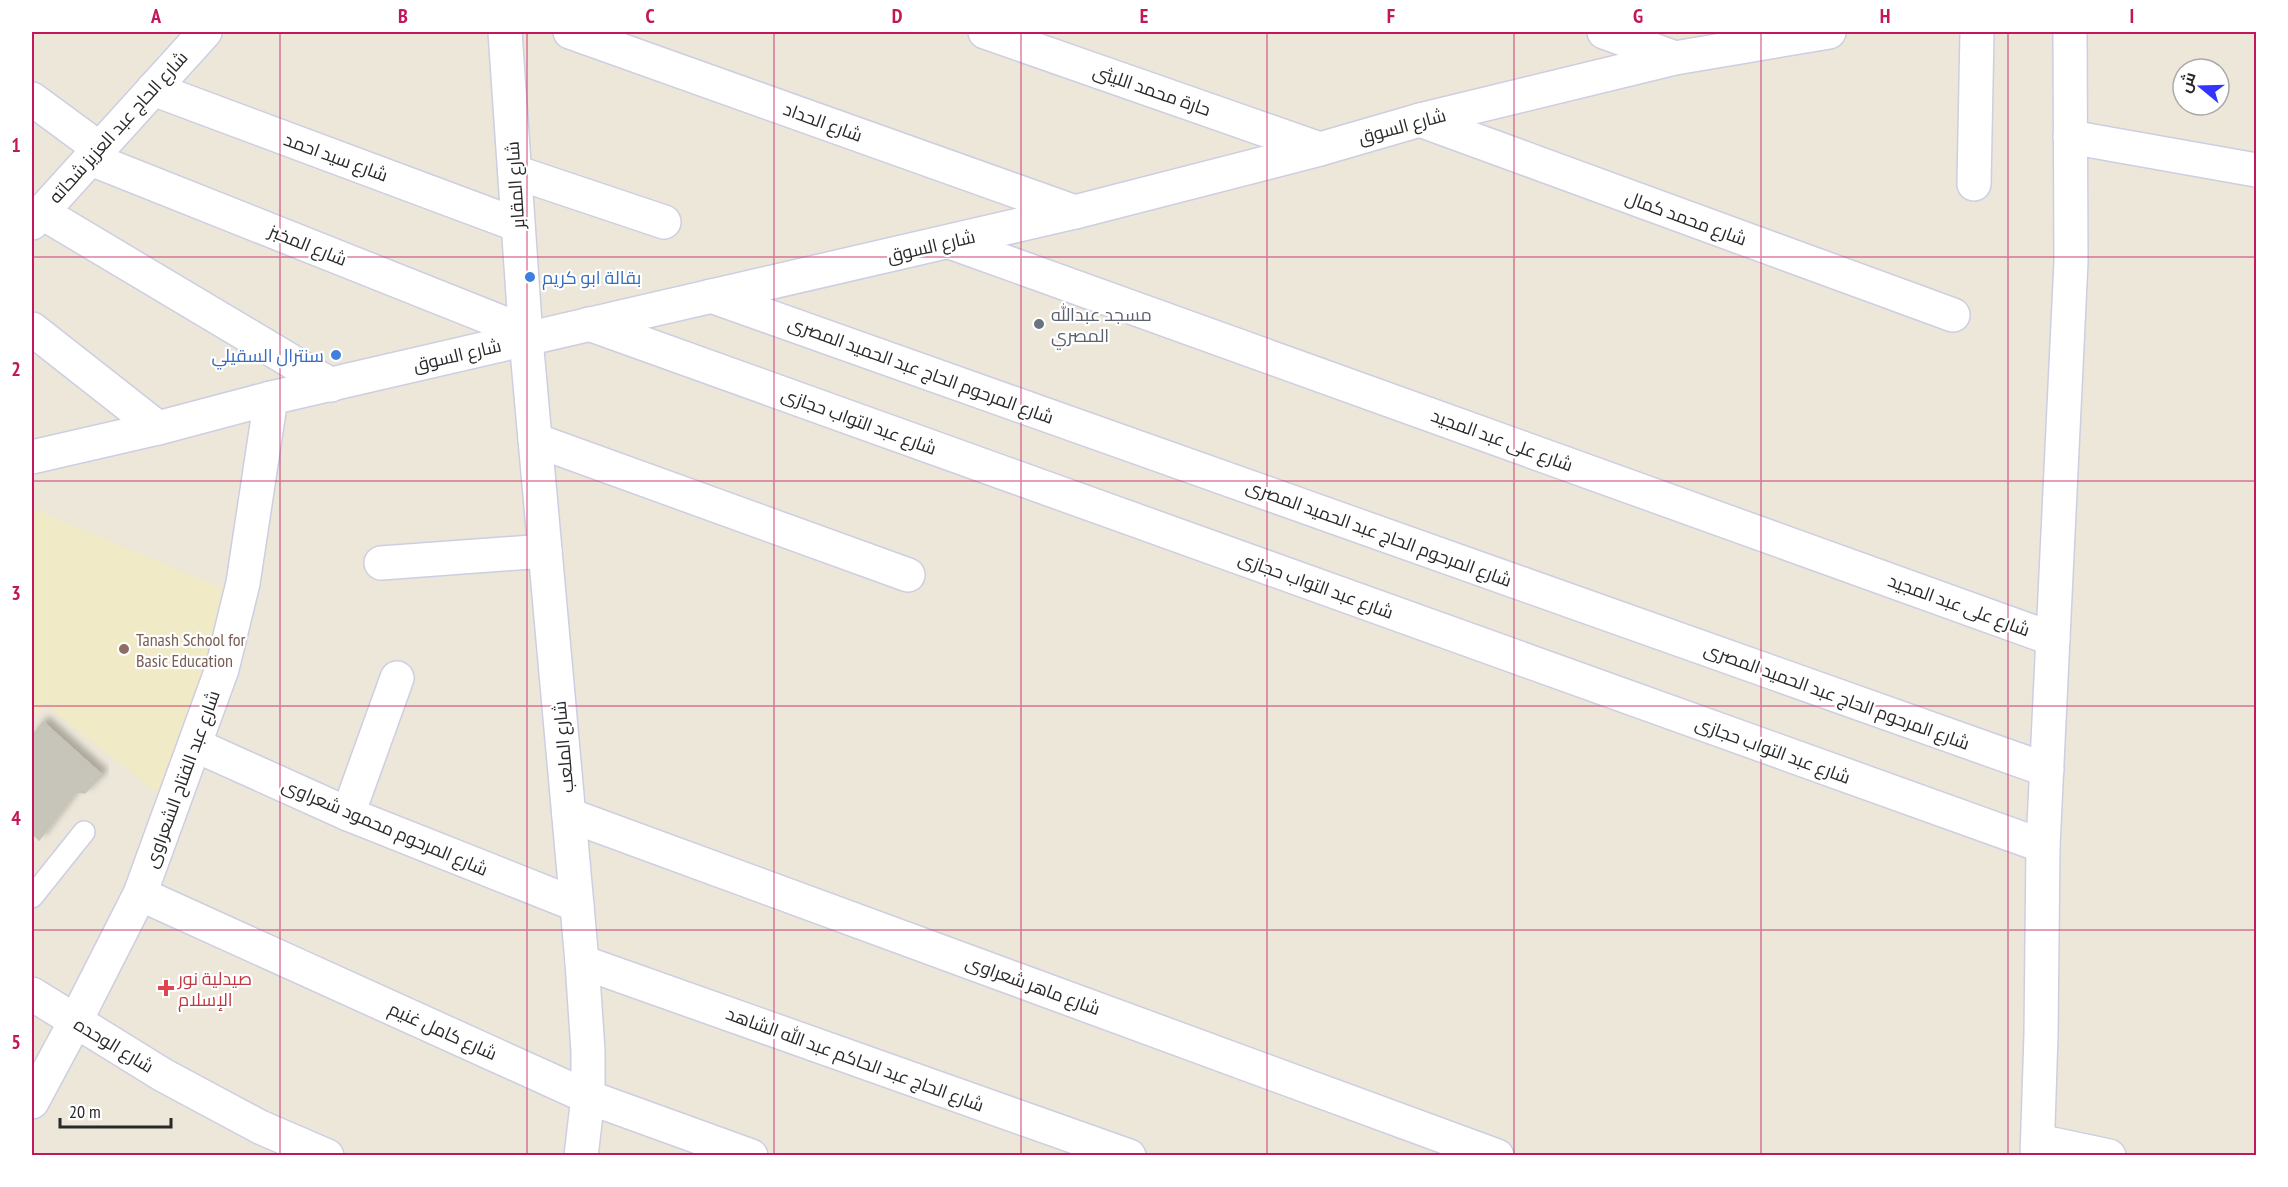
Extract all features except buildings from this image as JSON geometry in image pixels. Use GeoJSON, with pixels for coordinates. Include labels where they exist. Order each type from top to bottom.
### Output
{"type":"FeatureCollection","features":[{"type":"Feature","properties":{"kind":"street","name":"شارع الحاج عبد العزيز شحاته"},"geometry":{"type":"LineString","coordinates":[[36,217],[205,32]]}},
{"type":"Feature","properties":{"kind":"street","name":"شارع المقابر"},"geometry":{"type":"LineString","coordinates":[[505,32],[526,335]]}},
{"type":"Feature","properties":{"kind":"street","name":"شارع الحداد"},"geometry":{"type":"LineString","coordinates":[[570,32],[1075,212]]}},
{"type":"Feature","properties":{"kind":"street","name":"حارة محمد الليثى"},"geometry":{"type":"LineString","coordinates":[[985,32],[1320,149]]}},
{"type":"Feature","properties":{"kind":"street"},"geometry":{"type":"LineString","coordinates":[[1604,32],[1675,58]]}},
{"type":"Feature","properties":{"kind":"street","name":"شارع السوق"},"geometry":{"type":"LineString","coordinates":[[32,457],[158,428],[271,398],[331,386],[526,335],[589,324],[1075,212],[1320,149],[1420,120],[1675,58],[1829,32]]}},
{"type":"Feature","properties":{"kind":"street"},"geometry":{"type":"LineString","coordinates":[[1974,184],[1977,32]]}},
{"type":"Feature","properties":{"kind":"street"},"geometry":{"type":"LineString","coordinates":[[2070,32],[2071,262],[2043,846],[2037,1148],[2109,1155]]}},
{"type":"Feature","properties":{"kind":"street","name":"شارع سيد احمد"},"geometry":{"type":"LineString","coordinates":[[153,89],[518,225]]}},
{"type":"Feature","properties":{"kind":"street","name":"شارع المخبز"},"geometry":{"type":"LineString","coordinates":[[32,99],[95,154],[526,335]]}},
{"type":"Feature","properties":{"kind":"street","name":"شارع محمد كمال"},"geometry":{"type":"LineString","coordinates":[[1420,120],[1953,315]]}},
{"type":"Feature","properties":{"kind":"street"},"geometry":{"type":"LineString","coordinates":[[2070,137],[2256,170]]}},
{"type":"Feature","properties":{"kind":"street"},"geometry":{"type":"LineString","coordinates":[[514,172],[664,222]]}},
{"type":"Feature","properties":{"kind":"street"},"geometry":{"type":"LineString","coordinates":[[36,217],[331,386]]}},
{"type":"Feature","properties":{"kind":"street","name":"شارع على عبد المجيد"},"geometry":{"type":"LineString","coordinates":[[950,242],[2053,639]]}},
{"type":"Feature","properties":{"kind":"street","name":"شارع المرحوم الحاج عبد الحميد المصرى"},"geometry":{"type":"LineString","coordinates":[[711,296],[2047,770]]}},
{"type":"Feature","properties":{"kind":"street","name":"شارع عبد التواب حجازى"},"geometry":{"type":"LineString","coordinates":[[589,324],[2043,846]]}},
{"type":"Feature","properties":{"kind":"street"},"geometry":{"type":"LineString","coordinates":[[32,329],[158,428]]}},
{"type":"Feature","properties":{"kind":"street","name":"شارع الملعب"},"geometry":{"type":"LineString","coordinates":[[526,335],[588,1051],[588,1096],[581,1155]]}},
{"type":"Feature","properties":{"kind":"street","name":"شارع عبد الفتاح الشعراوى"},"geometry":{"type":"LineString","coordinates":[[32,1102],[140,894],[222,669],[243,583],[271,398]]}},
{"type":"Feature","properties":{"kind":"street"},"geometry":{"type":"LineString","coordinates":[[535,440],[908,575]]}},
{"type":"Feature","properties":{"kind":"street"},"geometry":{"type":"LineString","coordinates":[[381,563],[545,551]]}},
{"type":"Feature","properties":{"kind":"street"},"geometry":{"type":"LineString","coordinates":[[348,814],[397,678]]}},
{"type":"Feature","properties":{"kind":"street","name":"شارع المرحوم محمود شعراوى"},"geometry":{"type":"LineString","coordinates":[[195,746],[348,814],[577,905]]}},
{"type":"Feature","properties":{"kind":"street","name":"شارع ماهر شعراوى"},"geometry":{"type":"LineString","coordinates":[[569,815],[1497,1155]]}},
{"type":"Feature","properties":{"kind":"street","name":"شارع كامل غنيم"},"geometry":{"type":"LineString","coordinates":[[140,894],[588,1096],[751,1155]]}},
{"type":"Feature","properties":{"kind":"street","name":"شارع الحاج عبد الحاكم عبد الله الشاهد"},"geometry":{"type":"LineString","coordinates":[[582,962],[1128,1155]]}},
{"type":"Feature","properties":{"kind":"street","name":"شارع الوحده"},"geometry":{"type":"LineString","coordinates":[[32,994],[163,1075],[260,1127],[327,1155]]}},
{"type":"Feature","properties":{"kind":"lane"},"geometry":{"type":"LineString","coordinates":[[32,897],[84,832]]}},
{"type":"Feature","properties":{"kind":"shaded area","name":"Tanash School for Basic Education"},"geometry":{"type":"Polygon","coordinates":[[[32,505],[34,509],[233,593],[163,798],[45,704],[32,720],[32,505]]]}},
{"type":"Feature","properties":{"kind":"place","name":"بقالة ابو كريم"},"geometry":{"type":"Point","coordinates":[530,277]}},
{"type":"Feature","properties":{"kind":"place","name":"مسجد عبدالله المصري"},"geometry":{"type":"Point","coordinates":[1039,324]}},
{"type":"Feature","properties":{"kind":"place","name":"سنترال السقيلي"},"geometry":{"type":"Point","coordinates":[336,355]}},
{"type":"Feature","properties":{"kind":"place","name":"Tanash School for Basic Education"},"geometry":{"type":"Point","coordinates":[124,649]}},
{"type":"Feature","properties":{"kind":"place","name":"صيدلية نور الإسلام"},"geometry":{"type":"Point","coordinates":[166,988]}}]}
